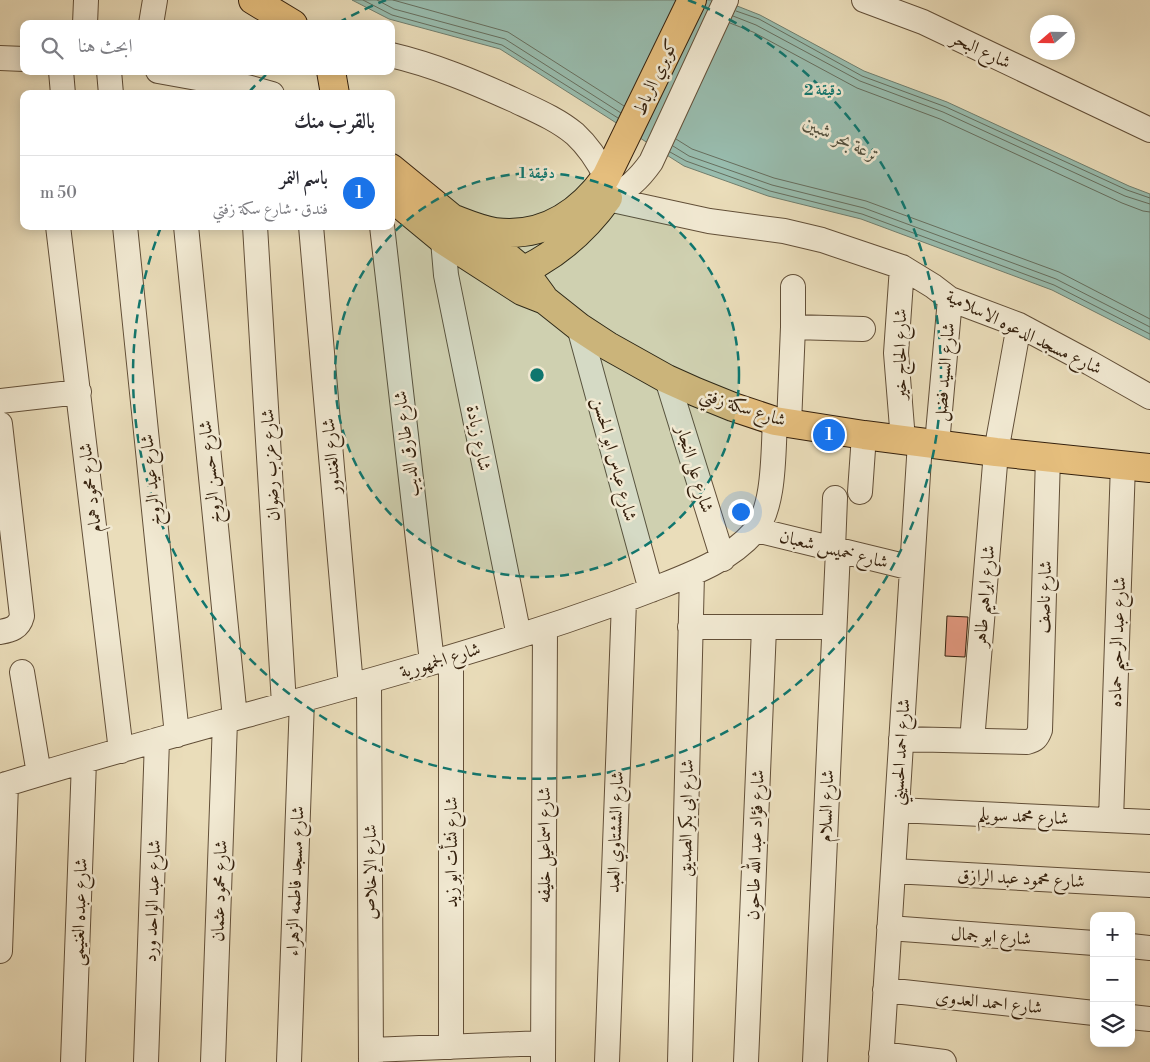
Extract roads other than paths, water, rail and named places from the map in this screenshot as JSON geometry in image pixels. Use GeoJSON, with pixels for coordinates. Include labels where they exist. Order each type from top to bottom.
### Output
{"type":"FeatureCollection","features":[{"type":"Feature","properties":{"kind":"main road"},"geometry":{"type":"LineString","coordinates":[[253,0],[286,20]]}},
{"type":"Feature","properties":{"kind":"main road","name":"كوبري الرباط"},"geometry":{"type":"LineString","coordinates":[[614,168],[692,0]]}},
{"type":"Feature","properties":{"kind":"main road"},"geometry":{"type":"LineString","coordinates":[[331,75],[334,90]]}},
{"type":"Feature","properties":{"kind":"main road"},"geometry":{"type":"LineString","coordinates":[[395,172],[448,229],[513,232],[549,225],[566,217],[582,206],[614,168]]}},
{"type":"Feature","properties":{"kind":"main road"},"geometry":{"type":"LineString","coordinates":[[514,275],[553,254],[589,223],[614,168]]}},
{"type":"Feature","properties":{"kind":"main road","name":"شارع سكة زفتي"},"geometry":{"type":"LineString","coordinates":[[395,199],[448,229],[514,275],[522,291],[545,300],[580,327],[630,359],[667,379],[705,396],[782,422],[996,452],[1150,468]]}},
{"type":"Feature","properties":{"kind":"street"},"geometry":{"type":"LineString","coordinates":[[85,20],[86,0]]}},
{"type":"Feature","properties":{"kind":"street"},"geometry":{"type":"LineString","coordinates":[[152,20],[155,0]]}},
{"type":"Feature","properties":{"kind":"street"},"geometry":{"type":"LineString","coordinates":[[395,56],[447,71],[497,92],[560,123],[575,134],[598,161],[614,168],[633,184],[643,174],[650,162],[726,0]]}},
{"type":"Feature","properties":{"kind":"street","name":"شارع البحر"},"geometry":{"type":"LineString","coordinates":[[864,0],[923,22],[1150,130]]}},
{"type":"Feature","properties":{"kind":"street"},"geometry":{"type":"LineString","coordinates":[[0,58],[20,59]]}},
{"type":"Feature","properties":{"kind":"street"},"geometry":{"type":"LineString","coordinates":[[61,75],[62,90]]}},
{"type":"Feature","properties":{"kind":"street"},"geometry":{"type":"LineString","coordinates":[[109,75],[111,90]]}},
{"type":"Feature","properties":{"kind":"street"},"geometry":{"type":"LineString","coordinates":[[167,79],[247,90]]}},
{"type":"Feature","properties":{"kind":"street","name":"شارع مسجد الدعوه الاسلامية"},"geometry":{"type":"LineString","coordinates":[[614,168],[709,221],[784,231],[822,240],[902,267],[950,299],[1019,326],[1090,362],[1150,397]]}},
{"type":"Feature","properties":{"kind":"street","name":"شارع زيادة"},"geometry":{"type":"LineString","coordinates":[[448,229],[446,275],[519,636]]}},
{"type":"Feature","properties":{"kind":"street","name":"شارع محمود همام"},"geometry":{"type":"LineString","coordinates":[[59,230],[120,751]]}},
{"type":"Feature","properties":{"kind":"street","name":"شارع عيد الروخ"},"geometry":{"type":"LineString","coordinates":[[125,230],[167,737]]}},
{"type":"Feature","properties":{"kind":"street","name":"شارع حسن الروخ"},"geometry":{"type":"LineString","coordinates":[[186,230],[230,720]]}},
{"type":"Feature","properties":{"kind":"street","name":"شارع عزب رضوان"},"geometry":{"type":"LineString","coordinates":[[256,230],[293,702]]}},
{"type":"Feature","properties":{"kind":"street","name":"شارع الغندور"},"geometry":{"type":"LineString","coordinates":[[311,230],[360,684]]}},
{"type":"Feature","properties":{"kind":"street","name":"شارع طارق الديب"},"geometry":{"type":"LineString","coordinates":[[383,230],[441,660]]}},
{"type":"Feature","properties":{"kind":"street","name":"شارع الحاج خير"},"geometry":{"type":"LineString","coordinates":[[902,267],[896,353],[920,442]]}},
{"type":"Feature","properties":{"kind":"street","name":"شارع الجمهورية"},"geometry":{"type":"LineString","coordinates":[[3,785],[167,737],[360,684],[545,628],[624,601],[692,574],[723,559],[756,530],[769,502],[782,422],[793,326],[793,287]]}},
{"type":"Feature","properties":{"kind":"street","name":"شارع السيد فضل"},"geometry":{"type":"LineString","coordinates":[[920,442],[950,299]]}},
{"type":"Feature","properties":{"kind":"street"},"geometry":{"type":"LineString","coordinates":[[793,326],[863,329]]}},
{"type":"Feature","properties":{"kind":"street","name":"شارع ابراهيم طاهر"},"geometry":{"type":"LineString","coordinates":[[972,741],[996,452],[1019,326]]}},
{"type":"Feature","properties":{"kind":"street","name":"شارع عباس ابو الحسن"},"geometry":{"type":"LineString","coordinates":[[580,327],[651,590]]}},
{"type":"Feature","properties":{"kind":"street","name":"شارع على النجار"},"geometry":{"type":"LineString","coordinates":[[667,379],[723,559]]}},
{"type":"Feature","properties":{"kind":"street"},"geometry":{"type":"LineString","coordinates":[[0,401],[79,392]]}},
{"type":"Feature","properties":{"kind":"street"},"geometry":{"type":"LineString","coordinates":[[0,424],[22,616],[21,621],[14,629],[0,632]]}},
{"type":"Feature","properties":{"kind":"street"},"geometry":{"type":"LineString","coordinates":[[860,492],[864,435]]}},
{"type":"Feature","properties":{"kind":"street","name":"شارع احمد الحسيني"},"geometry":{"type":"LineString","coordinates":[[881,1058],[920,442]]}},
{"type":"Feature","properties":{"kind":"street","name":"شارع ناصف"},"geometry":{"type":"LineString","coordinates":[[972,741],[1027,742],[1033,741],[1038,737],[1040,730],[1048,457]]}},
{"type":"Feature","properties":{"kind":"street","name":"شارع عبد الرحيم حماده"},"geometry":{"type":"LineString","coordinates":[[1111,820],[1123,464]]}},
{"type":"Feature","properties":{"kind":"street","name":"شارع السلام"},"geometry":{"type":"LineString","coordinates":[[815,1062],[834,628],[835,498]]}},
{"type":"Feature","properties":{"kind":"street","name":"شارع خميس شعبان"},"geometry":{"type":"LineString","coordinates":[[756,530],[912,568]]}},
{"type":"Feature","properties":{"kind":"street","name":"شارع ابى بكر الصديق"},"geometry":{"type":"LineString","coordinates":[[680,1062],[692,574]]}},
{"type":"Feature","properties":{"kind":"street","name":"شارع الششتاوي العبد"},"geometry":{"type":"LineString","coordinates":[[607,1062],[624,601]]}},
{"type":"Feature","properties":{"kind":"street"},"geometry":{"type":"LineString","coordinates":[[690,627],[834,628]]}},
{"type":"Feature","properties":{"kind":"street","name":"شارع اسماعيل خليفه"},"geometry":{"type":"LineString","coordinates":[[543,1053],[545,628]]}},
{"type":"Feature","properties":{"kind":"street","name":"شارع فؤاد عبد الله طاحون"},"geometry":{"type":"LineString","coordinates":[[746,1062],[764,628]]}},
{"type":"Feature","properties":{"kind":"street","name":"شارع نشأت ابو زيد"},"geometry":{"type":"LineString","coordinates":[[441,660],[451,1047]]}},
{"type":"Feature","properties":{"kind":"street"},"geometry":{"type":"LineString","coordinates":[[22,672],[40,774]]}},
{"type":"Feature","properties":{"kind":"street","name":"شارع الإخلاص"},"geometry":{"type":"LineString","coordinates":[[360,684],[371,1056]]}},
{"type":"Feature","properties":{"kind":"street","name":"شارع مسجد فاطمه الزهراء"},"geometry":{"type":"LineString","coordinates":[[289,1062],[293,702]]}},
{"type":"Feature","properties":{"kind":"street","name":"شارع محمود عثمان"},"geometry":{"type":"LineString","coordinates":[[214,1062],[230,720]]}},
{"type":"Feature","properties":{"kind":"street","name":"شارع عبد الواحد ورد"},"geometry":{"type":"LineString","coordinates":[[146,1062],[167,737]]}},
{"type":"Feature","properties":{"kind":"street"},"geometry":{"type":"LineString","coordinates":[[901,740],[972,741]]}},
{"type":"Feature","properties":{"kind":"street","name":"شارع عبده الغنيمى"},"geometry":{"type":"LineString","coordinates":[[73,1062],[84,761]]}},
{"type":"Feature","properties":{"kind":"street"},"geometry":{"type":"LineString","coordinates":[[0,951],[3,785]]}},
{"type":"Feature","properties":{"kind":"street","name":"شارع محمد سويلم"},"geometry":{"type":"LineString","coordinates":[[897,810],[1150,822]]}},
{"type":"Feature","properties":{"kind":"street","name":"شارع محمود عبد الرازق"},"geometry":{"type":"LineString","coordinates":[[893,871],[1150,885]]}},
{"type":"Feature","properties":{"kind":"street","name":"شارع ابو جمال"},"geometry":{"type":"LineString","coordinates":[[889,928],[1090,943]]}},
{"type":"Feature","properties":{"kind":"street"},"geometry":{"type":"LineString","coordinates":[[1135,946],[1150,948]]}},
{"type":"Feature","properties":{"kind":"street","name":"شارع احمد العدوى"},"geometry":{"type":"LineString","coordinates":[[885,990],[1090,1013]]}},
{"type":"Feature","properties":{"kind":"street"},"geometry":{"type":"LineString","coordinates":[[1135,1017],[1150,1019]]}},
{"type":"Feature","properties":{"kind":"street"},"geometry":{"type":"LineString","coordinates":[[371,1056],[451,1047],[543,1053]]}},
{"type":"Feature","properties":{"kind":"street"},"geometry":{"type":"LineString","coordinates":[[881,1058],[944,1062]]}},
{"type":"Feature","properties":{"kind":"water","name":"ترعة بحر شبين"},"geometry":{"type":"Polygon","coordinates":[[[352,0],[722,0],[760,15],[864,71],[947,102],[1150,194],[1150,340],[1052,290],[861,219],[768,196],[684,166],[500,49],[389,19],[352,0]]]}},
{"type":"Feature","properties":{"kind":"place","name":"باسم النمر"},"geometry":{"type":"Point","coordinates":[829,435]}}]}
